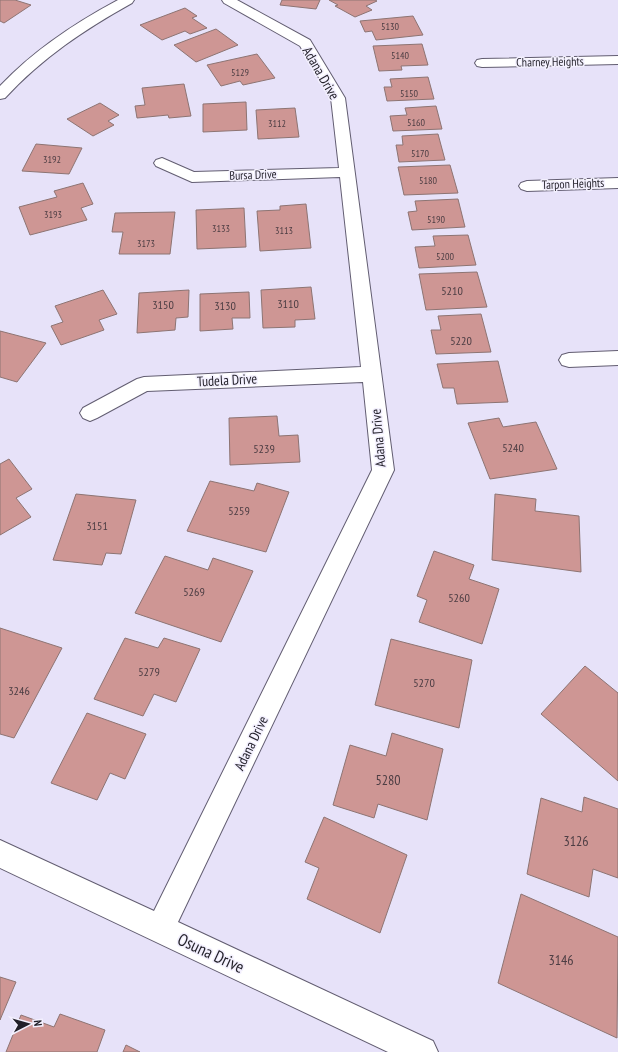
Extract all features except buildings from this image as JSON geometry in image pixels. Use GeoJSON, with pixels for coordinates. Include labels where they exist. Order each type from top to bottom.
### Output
{"type":"FeatureCollection","features":[{"type":"Feature","properties":{"kind":"street"},"geometry":{"type":"LineString","coordinates":[[0,95],[32,63],[54,45],[82,26],[128,0]]}},
{"type":"Feature","properties":{"kind":"street","name":"Adana Drive"},"geometry":{"type":"LineString","coordinates":[[160,929],[383,470],[338,98],[305,43],[228,0]]}},
{"type":"Feature","properties":{"kind":"street","name":"Charney Heights"},"geometry":{"type":"LineString","coordinates":[[482,63],[618,60]]}},
{"type":"Feature","properties":{"kind":"street","name":"Bursa Drive"},"geometry":{"type":"LineString","coordinates":[[162,163],[192,176],[347,172]]}},
{"type":"Feature","properties":{"kind":"street","name":"Tarpon Heights"},"geometry":{"type":"LineString","coordinates":[[527,186],[618,182]]}},
{"type":"Feature","properties":{"kind":"street"},"geometry":{"type":"LineString","coordinates":[[569,360],[618,358]]}},
{"type":"Feature","properties":{"kind":"street","name":"Tudela Drive"},"geometry":{"type":"LineString","coordinates":[[90,413],[144,384],[372,374]]}},
{"type":"Feature","properties":{"kind":"street","name":"Osuna Drive"},"geometry":{"type":"LineString","coordinates":[[0,854],[422,1052]]}}]}
